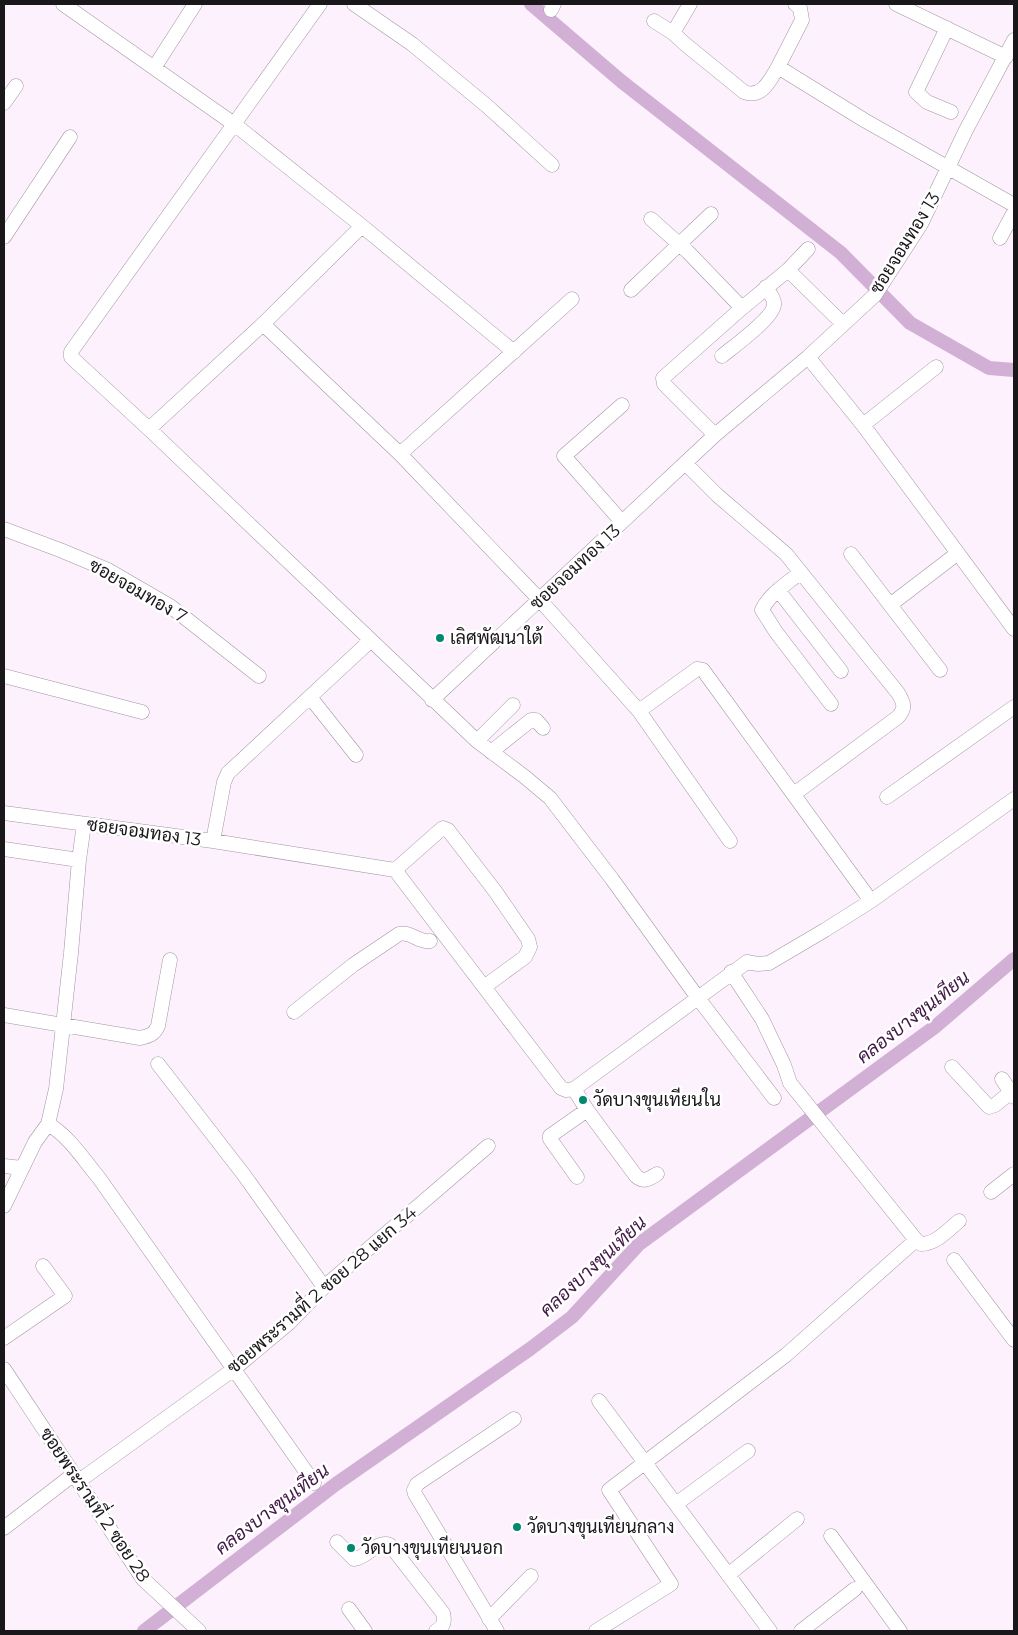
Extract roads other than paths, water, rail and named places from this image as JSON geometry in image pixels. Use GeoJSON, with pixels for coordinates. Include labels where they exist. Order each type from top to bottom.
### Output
{"type":"FeatureCollection","features":[{"type":"Feature","properties":{"kind":"street"},"geometry":{"type":"LineString","coordinates":[[63,4],[234,124],[362,226],[514,352]]}},
{"type":"Feature","properties":{"kind":"street"},"geometry":{"type":"LineString","coordinates":[[154,68],[195,4]]}},
{"type":"Feature","properties":{"kind":"street"},"geometry":{"type":"LineString","coordinates":[[320,4],[71,352],[72,359],[149,429],[432,700],[477,741],[550,798],[774,1098]]}},
{"type":"Feature","properties":{"kind":"street"},"geometry":{"type":"LineString","coordinates":[[354,4],[412,44],[487,106],[552,165]]}},
{"type":"Feature","properties":{"kind":"street"},"geometry":{"type":"LineString","coordinates":[[673,33],[690,4]]}},
{"type":"Feature","properties":{"kind":"street"},"geometry":{"type":"LineString","coordinates":[[654,21],[673,33],[684,44],[750,95],[756,94],[764,88],[778,68],[802,20],[800,8],[795,4]]}},
{"type":"Feature","properties":{"kind":"street"},"geometry":{"type":"LineString","coordinates":[[896,4],[1006,57]]}},
{"type":"Feature","properties":{"kind":"street"},"geometry":{"type":"LineString","coordinates":[[947,28],[916,92],[928,102],[951,112]]}},
{"type":"Feature","properties":{"kind":"street","name":"ซอยจอมทอง 13"},"geometry":{"type":"LineString","coordinates":[[432,700],[715,436],[808,357],[875,295],[921,224],[966,130],[1014,40]]}},
{"type":"Feature","properties":{"kind":"street"},"geometry":{"type":"LineString","coordinates":[[778,68],[864,120],[1014,205]]}},
{"type":"Feature","properties":{"kind":"street"},"geometry":{"type":"LineString","coordinates":[[4,103],[16,86]]}},
{"type":"Feature","properties":{"kind":"street"},"geometry":{"type":"LineString","coordinates":[[4,237],[70,137]]}},
{"type":"Feature","properties":{"kind":"street"},"geometry":{"type":"LineString","coordinates":[[1000,238],[1014,212]]}},
{"type":"Feature","properties":{"kind":"street"},"geometry":{"type":"LineString","coordinates":[[632,290],[711,214]]}},
{"type":"Feature","properties":{"kind":"street"},"geometry":{"type":"LineString","coordinates":[[651,219],[680,244],[742,308]]}},
{"type":"Feature","properties":{"kind":"street"},"geometry":{"type":"LineString","coordinates":[[149,429],[263,324],[362,226]]}},
{"type":"Feature","properties":{"kind":"street"},"geometry":{"type":"LineString","coordinates":[[715,436],[664,384],[663,380],[666,375],[742,308],[788,270],[808,249]]}},
{"type":"Feature","properties":{"kind":"street"},"geometry":{"type":"LineString","coordinates":[[788,270],[843,324]]}},
{"type":"Feature","properties":{"kind":"street"},"geometry":{"type":"LineString","coordinates":[[722,356],[771,312],[774,307],[774,300],[766,287]]}},
{"type":"Feature","properties":{"kind":"street"},"geometry":{"type":"LineString","coordinates":[[400,454],[572,299]]}},
{"type":"Feature","properties":{"kind":"street"},"geometry":{"type":"LineString","coordinates":[[263,324],[400,454],[540,600],[640,711],[730,841]]}},
{"type":"Feature","properties":{"kind":"street"},"geometry":{"type":"LineString","coordinates":[[808,357],[863,425],[1014,628]]}},
{"type":"Feature","properties":{"kind":"street"},"geometry":{"type":"LineString","coordinates":[[863,425],[936,367]]}},
{"type":"Feature","properties":{"kind":"street"},"geometry":{"type":"LineString","coordinates":[[622,405],[564,456],[622,522]]}},
{"type":"Feature","properties":{"kind":"street"},"geometry":{"type":"LineString","coordinates":[[685,464],[717,495],[786,554],[898,693],[904,705],[904,710],[898,717],[794,794]]}},
{"type":"Feature","properties":{"kind":"street","name":"ซอยจอมทอง 7"},"geometry":{"type":"LineString","coordinates":[[4,529],[116,574],[170,606],[259,676]]}},
{"type":"Feature","properties":{"kind":"street"},"geometry":{"type":"LineString","coordinates":[[890,606],[958,553]]}},
{"type":"Feature","properties":{"kind":"street"},"geometry":{"type":"LineString","coordinates":[[851,554],[940,670]]}},
{"type":"Feature","properties":{"kind":"street"},"geometry":{"type":"LineString","coordinates":[[801,572],[778,590],[764,605],[762,610],[831,704]]}},
{"type":"Feature","properties":{"kind":"street"},"geometry":{"type":"LineString","coordinates":[[778,590],[841,671]]}},
{"type":"Feature","properties":{"kind":"street","name":"ซอยจอมทอง 13"},"geometry":{"type":"LineString","coordinates":[[4,812],[213,841],[224,782],[228,773],[370,641]]}},
{"type":"Feature","properties":{"kind":"street"},"geometry":{"type":"LineString","coordinates":[[640,711],[697,669],[704,670],[871,902]]}},
{"type":"Feature","properties":{"kind":"street"},"geometry":{"type":"LineString","coordinates":[[4,676],[142,712]]}},
{"type":"Feature","properties":{"kind":"street"},"geometry":{"type":"LineString","coordinates":[[310,696],[356,755]]}},
{"type":"Feature","properties":{"kind":"street"},"geometry":{"type":"LineString","coordinates":[[477,741],[513,705]]}},
{"type":"Feature","properties":{"kind":"street"},"geometry":{"type":"LineString","coordinates":[[887,797],[1014,708]]}},
{"type":"Feature","properties":{"kind":"street"},"geometry":{"type":"LineString","coordinates":[[492,752],[531,720],[536,720],[543,728]]}},
{"type":"Feature","properties":{"kind":"street"},"geometry":{"type":"LineString","coordinates":[[213,841],[395,870],[437,936],[484,987],[561,1088],[566,1090],[574,1089],[731,972],[748,961],[758,964],[769,963],[871,902],[1014,799]]}},
{"type":"Feature","properties":{"kind":"street"},"geometry":{"type":"LineString","coordinates":[[4,1206],[35,1142],[48,1124],[56,1089],[84,824]]}},
{"type":"Feature","properties":{"kind":"street"},"geometry":{"type":"LineString","coordinates":[[395,870],[445,828],[495,891],[528,939],[530,947],[526,957],[484,987]]}},
{"type":"Feature","properties":{"kind":"street"},"geometry":{"type":"LineString","coordinates":[[4,849],[79,860]]}},
{"type":"Feature","properties":{"kind":"street"},"geometry":{"type":"LineString","coordinates":[[294,1012],[353,965],[399,934],[405,933],[422,941],[437,936]]}},
{"type":"Feature","properties":{"kind":"street"},"geometry":{"type":"LineString","coordinates":[[4,1014],[140,1038],[149,1036],[155,1032],[158,1026],[170,960]]}},
{"type":"Feature","properties":{"kind":"street"},"geometry":{"type":"LineString","coordinates":[[731,972],[762,1019],[790,1083],[916,1240],[921,1244],[929,1243],[960,1222]]}},
{"type":"Feature","properties":{"kind":"street"},"geometry":{"type":"LineString","coordinates":[[158,1064],[244,1175],[324,1287]]}},
{"type":"Feature","properties":{"kind":"street"},"geometry":{"type":"LineString","coordinates":[[952,1067],[989,1106],[995,1105],[1013,1095],[1002,1079]]}},
{"type":"Feature","properties":{"kind":"street"},"geometry":{"type":"LineString","coordinates":[[574,1089],[587,1110],[639,1178],[646,1180],[657,1174]]}},
{"type":"Feature","properties":{"kind":"street"},"geometry":{"type":"LineString","coordinates":[[577,1178],[550,1140],[550,1136],[587,1110]]}},
{"type":"Feature","properties":{"kind":"street"},"geometry":{"type":"LineString","coordinates":[[48,1124],[67,1138],[99,1178],[314,1483]]}},
{"type":"Feature","properties":{"kind":"street","name":"ซอยพระรามที่ 2 ซอย 28 แยก 34"},"geometry":{"type":"LineString","coordinates":[[4,1528],[234,1369],[290,1323],[324,1287],[488,1146]]}},
{"type":"Feature","properties":{"kind":"street"},"geometry":{"type":"LineString","coordinates":[[4,1166],[22,1168]]}},
{"type":"Feature","properties":{"kind":"street"},"geometry":{"type":"LineString","coordinates":[[991,1192],[1014,1174]]}},
{"type":"Feature","properties":{"kind":"street"},"geometry":{"type":"LineString","coordinates":[[596,1631],[671,1584],[609,1490],[786,1355],[916,1240]]}},
{"type":"Feature","properties":{"kind":"street"},"geometry":{"type":"LineString","coordinates":[[954,1260],[1014,1340]]}},
{"type":"Feature","properties":{"kind":"street"},"geometry":{"type":"LineString","coordinates":[[4,1338],[65,1296],[43,1266]]}},
{"type":"Feature","properties":{"kind":"street","name":"ซอยพระรามที่ 2 ซอย 28"},"geometry":{"type":"LineString","coordinates":[[4,1369],[143,1579],[196,1628]]}},
{"type":"Feature","properties":{"kind":"street"},"geometry":{"type":"LineString","coordinates":[[598,1401],[770,1631]]}},
{"type":"Feature","properties":{"kind":"street"},"geometry":{"type":"LineString","coordinates":[[497,1631],[414,1490],[417,1484],[514,1419]]}},
{"type":"Feature","properties":{"kind":"street"},"geometry":{"type":"LineString","coordinates":[[676,1504],[748,1451]]}},
{"type":"Feature","properties":{"kind":"street"},"geometry":{"type":"LineString","coordinates":[[728,1575],[798,1519]]}},
{"type":"Feature","properties":{"kind":"street"},"geometry":{"type":"LineString","coordinates":[[831,1536],[900,1631]]}},
{"type":"Feature","properties":{"kind":"street"},"geometry":{"type":"LineString","coordinates":[[337,1542],[354,1559],[359,1559],[381,1544],[390,1545],[442,1613],[444,1621],[442,1627],[436,1631]]}},
{"type":"Feature","properties":{"kind":"street"},"geometry":{"type":"LineString","coordinates":[[489,1619],[531,1576]]}},
{"type":"Feature","properties":{"kind":"street"},"geometry":{"type":"LineString","coordinates":[[801,1631],[856,1590]]}},
{"type":"Feature","properties":{"kind":"street"},"geometry":{"type":"LineString","coordinates":[[349,1609],[365,1631]]}},
{"type":"Feature","properties":{"kind":"waterway"},"geometry":{"type":"LineString","coordinates":[[531,4],[621,81],[841,253],[910,323],[989,368],[1014,370]]}},
{"type":"Feature","properties":{"kind":"waterway","name":"คลองบางขุนเทียน"},"geometry":{"type":"LineString","coordinates":[[144,1631],[336,1484],[530,1349],[572,1317],[639,1244],[936,1026],[1014,959]]}},
{"type":"Feature","properties":{"kind":"place","name":"เลิศพัฒนาใต้"},"geometry":{"type":"Point","coordinates":[440,638]}},
{"type":"Feature","properties":{"kind":"place","name":"วัดบางขุนเทียนใน"},"geometry":{"type":"Point","coordinates":[583,1100]}},
{"type":"Feature","properties":{"kind":"place","name":"วัดบางขุนเทียนกลาง"},"geometry":{"type":"Point","coordinates":[517,1527]}},
{"type":"Feature","properties":{"kind":"place","name":"วัดบางขุนเทียนนอก"},"geometry":{"type":"Point","coordinates":[351,1548]}}]}
